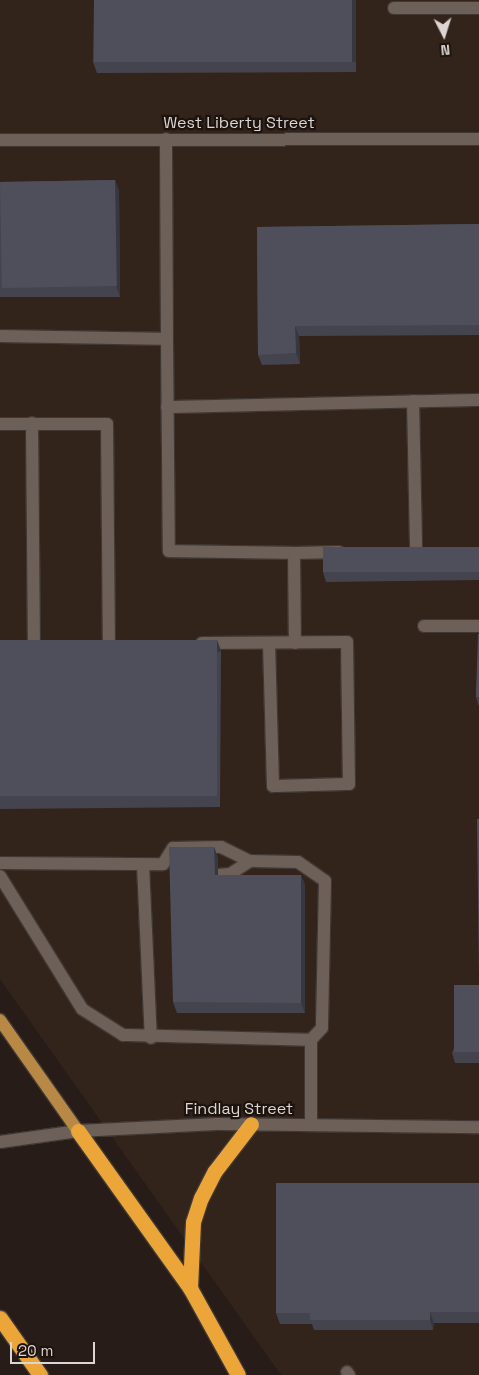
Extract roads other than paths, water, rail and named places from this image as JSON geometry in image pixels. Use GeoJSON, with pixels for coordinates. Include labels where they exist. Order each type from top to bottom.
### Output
{"type":"FeatureCollection","features":[{"type":"Feature","properties":{"kind":"highway"},"geometry":{"type":"LineString","coordinates":[[190,1288],[193,1222],[200,1198],[215,1171],[251,1124]]}},
{"type":"Feature","properties":{"kind":"highway"},"geometry":{"type":"LineString","coordinates":[[78,1131],[190,1288],[238,1375]]}},
{"type":"Feature","properties":{"kind":"highway"},"geometry":{"type":"LineString","coordinates":[[0,1318],[40,1375]]}},
{"type":"Feature","properties":{"kind":"main road"},"geometry":{"type":"LineString","coordinates":[[0,1020],[78,1131]]}},
{"type":"Feature","properties":{"kind":"street"},"geometry":{"type":"LineString","coordinates":[[394,8],[479,8]]}},
{"type":"Feature","properties":{"kind":"street"},"geometry":{"type":"LineString","coordinates":[[166,139],[168,551],[294,553],[350,551]]}},
{"type":"Feature","properties":{"kind":"street","name":"West Liberty Street"},"geometry":{"type":"LineString","coordinates":[[0,140],[479,139]]}},
{"type":"Feature","properties":{"kind":"street"},"geometry":{"type":"LineString","coordinates":[[0,336],[167,339]]}},
{"type":"Feature","properties":{"kind":"street"},"geometry":{"type":"LineString","coordinates":[[167,407],[479,400]]}},
{"type":"Feature","properties":{"kind":"street"},"geometry":{"type":"LineString","coordinates":[[413,402],[411,549],[434,548]]}},
{"type":"Feature","properties":{"kind":"street"},"geometry":{"type":"LineString","coordinates":[[17,644],[39,644],[32,423]]}},
{"type":"Feature","properties":{"kind":"street"},"geometry":{"type":"LineString","coordinates":[[0,424],[108,424],[109,643]]}},
{"type":"Feature","properties":{"kind":"street"},"geometry":{"type":"LineString","coordinates":[[294,553],[295,643]]}},
{"type":"Feature","properties":{"kind":"street"},"geometry":{"type":"LineString","coordinates":[[424,626],[479,626]]}},
{"type":"Feature","properties":{"kind":"street"},"geometry":{"type":"LineString","coordinates":[[184,643],[347,642],[349,784],[273,786],[269,643]]}},
{"type":"Feature","properties":{"kind":"street"},"geometry":{"type":"LineString","coordinates":[[163,864],[173,848],[221,847],[250,861],[298,862],[325,881],[322,1028],[311,1040],[311,1125]]}},
{"type":"Feature","properties":{"kind":"street"},"geometry":{"type":"LineString","coordinates":[[218,875],[230,874],[250,861]]}},
{"type":"Feature","properties":{"kind":"street"},"geometry":{"type":"LineString","coordinates":[[0,863],[163,864]]}},
{"type":"Feature","properties":{"kind":"street"},"geometry":{"type":"LineString","coordinates":[[163,864],[173,875]]}},
{"type":"Feature","properties":{"kind":"street"},"geometry":{"type":"LineString","coordinates":[[143,865],[151,1038]]}},
{"type":"Feature","properties":{"kind":"street"},"geometry":{"type":"LineString","coordinates":[[0,876],[82,1009],[123,1035],[151,1038],[311,1040]]}},
{"type":"Feature","properties":{"kind":"street","name":"Findlay Street"},"geometry":{"type":"LineString","coordinates":[[0,1142],[78,1131],[251,1124],[479,1127]]}}]}
